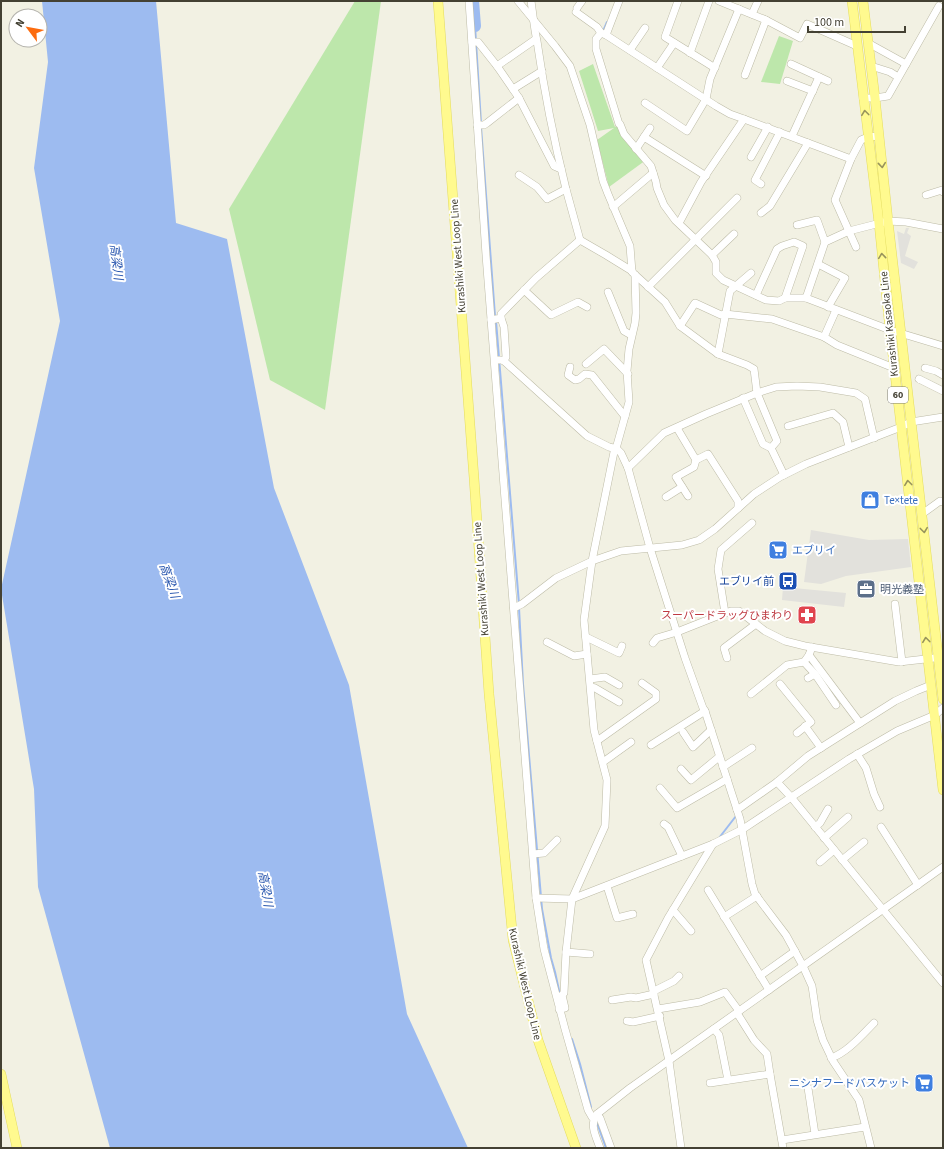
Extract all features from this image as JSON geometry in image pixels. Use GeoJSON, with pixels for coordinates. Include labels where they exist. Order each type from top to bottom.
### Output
{"type":"FeatureCollection","features":[{"type":"Feature","properties":{"kind":"main road","name":"Kurashiki West Loop Line"},"geometry":{"type":"LineString","coordinates":[[438,1],[471,438],[488,694],[513,940],[538,1040],[576,1148]]}},
{"type":"Feature","properties":{"kind":"main road","name":"Kurashiki Kasaoka Line"},"geometry":{"type":"LineString","coordinates":[[852,1],[868,137],[901,334],[940,657],[943,698]]}},
{"type":"Feature","properties":{"kind":"main road","name":"Kurashiki Kasaoka Line"},"geometry":{"type":"LineString","coordinates":[[863,1],[879,136],[890,330],[943,790]]}},
{"type":"Feature","properties":{"kind":"main road"},"geometry":{"type":"LineString","coordinates":[[1,1074],[17,1148]]}},
{"type":"Feature","properties":{"kind":"street"},"geometry":{"type":"LineString","coordinates":[[469,1],[475,42],[480,125],[544,949],[562,1009],[588,1110],[592,1117],[600,1118],[611,1148]]}},
{"type":"Feature","properties":{"kind":"street"},"geometry":{"type":"LineString","coordinates":[[518,1],[566,59],[570,66],[590,125],[603,181],[615,205],[630,246],[636,313],[635,323],[630,335],[626,372],[629,402],[614,452],[592,560],[584,620],[594,730],[608,780],[605,826],[572,900],[566,952],[564,993],[562,996],[565,1008],[562,1009]]}},
{"type":"Feature","properties":{"kind":"street"},"geometry":{"type":"LineString","coordinates":[[531,1],[535,21],[536,39],[561,169],[580,240],[633,273],[665,302],[680,326],[718,354],[754,369],[757,392],[777,441],[771,448]]}},
{"type":"Feature","properties":{"kind":"street"},"geometry":{"type":"LineString","coordinates":[[582,1],[577,10],[604,34],[730,114],[851,159]]}},
{"type":"Feature","properties":{"kind":"street"},"geometry":{"type":"LineString","coordinates":[[618,1],[604,34],[596,39],[596,49],[619,124],[624,134],[652,166],[657,188],[664,205],[675,220],[712,255],[716,262],[716,273],[724,280],[735,286],[766,300],[779,301],[786,298],[806,298],[901,334],[943,346]]}},
{"type":"Feature","properties":{"kind":"street"},"geometry":{"type":"LineString","coordinates":[[678,1],[665,37],[715,68]]}},
{"type":"Feature","properties":{"kind":"street"},"geometry":{"type":"LineString","coordinates":[[690,53],[709,1]]}},
{"type":"Feature","properties":{"kind":"street"},"geometry":{"type":"LineString","coordinates":[[719,1],[766,20],[800,38],[807,24],[857,46]]}},
{"type":"Feature","properties":{"kind":"street"},"geometry":{"type":"LineString","coordinates":[[752,14],[758,1]]}},
{"type":"Feature","properties":{"kind":"street"},"geometry":{"type":"LineString","coordinates":[[864,98],[888,96],[939,6]]}},
{"type":"Feature","properties":{"kind":"street"},"geometry":{"type":"LineString","coordinates":[[646,103],[687,130],[706,99],[710,80],[739,9]]}},
{"type":"Feature","properties":{"kind":"street"},"geometry":{"type":"LineString","coordinates":[[745,75],[766,20]]}},
{"type":"Feature","properties":{"kind":"street"},"geometry":{"type":"LineString","coordinates":[[630,50],[645,28]]}},
{"type":"Feature","properties":{"kind":"street"},"geometry":{"type":"LineString","coordinates":[[497,66],[536,39]]}},
{"type":"Feature","properties":{"kind":"street"},"geometry":{"type":"LineString","coordinates":[[475,42],[497,66],[513,89],[554,166],[561,169]]}},
{"type":"Feature","properties":{"kind":"street"},"geometry":{"type":"LineString","coordinates":[[657,68],[674,43]]}},
{"type":"Feature","properties":{"kind":"street"},"geometry":{"type":"LineString","coordinates":[[868,43],[906,64]]}},
{"type":"Feature","properties":{"kind":"street"},"geometry":{"type":"LineString","coordinates":[[791,64],[828,81]]}},
{"type":"Feature","properties":{"kind":"street"},"geometry":{"type":"LineString","coordinates":[[871,66],[890,72],[898,77]]}},
{"type":"Feature","properties":{"kind":"street"},"geometry":{"type":"LineString","coordinates":[[513,89],[542,71]]}},
{"type":"Feature","properties":{"kind":"street"},"geometry":{"type":"LineString","coordinates":[[792,136],[819,77]]}},
{"type":"Feature","properties":{"kind":"street"},"geometry":{"type":"LineString","coordinates":[[787,80],[813,92]]}},
{"type":"Feature","properties":{"kind":"street"},"geometry":{"type":"LineString","coordinates":[[480,125],[487,123],[519,98]]}},
{"type":"Feature","properties":{"kind":"street"},"geometry":{"type":"LineString","coordinates":[[679,223],[689,203],[744,119]]}},
{"type":"Feature","properties":{"kind":"street"},"geometry":{"type":"LineString","coordinates":[[751,157],[768,127]]}},
{"type":"Feature","properties":{"kind":"street"},"geometry":{"type":"LineString","coordinates":[[636,149],[650,128]]}},
{"type":"Feature","properties":{"kind":"street"},"geometry":{"type":"LineString","coordinates":[[761,184],[754,180],[780,132]]}},
{"type":"Feature","properties":{"kind":"street"},"geometry":{"type":"LineString","coordinates":[[856,247],[835,200],[851,159],[861,140],[868,137],[879,136]]}},
{"type":"Feature","properties":{"kind":"street"},"geometry":{"type":"LineString","coordinates":[[644,137],[706,176]]}},
{"type":"Feature","properties":{"kind":"street"},"geometry":{"type":"LineString","coordinates":[[762,214],[770,206],[808,143]]}},
{"type":"Feature","properties":{"kind":"street"},"geometry":{"type":"LineString","coordinates":[[615,205],[654,173]]}},
{"type":"Feature","properties":{"kind":"street"},"geometry":{"type":"LineString","coordinates":[[518,174],[537,187],[547,199],[566,189]]}},
{"type":"Feature","properties":{"kind":"street"},"geometry":{"type":"LineString","coordinates":[[926,195],[942,190],[943,192]]}},
{"type":"Feature","properties":{"kind":"street"},"geometry":{"type":"LineString","coordinates":[[648,286],[737,198]]}},
{"type":"Feature","properties":{"kind":"street"},"geometry":{"type":"LineString","coordinates":[[797,225],[817,220],[825,242],[806,298]]}},
{"type":"Feature","properties":{"kind":"street"},"geometry":{"type":"LineString","coordinates":[[825,242],[849,231],[883,222],[906,222],[943,229]]}},
{"type":"Feature","properties":{"kind":"street"},"geometry":{"type":"LineString","coordinates":[[712,255],[734,234]]}},
{"type":"Feature","properties":{"kind":"street"},"geometry":{"type":"LineString","coordinates":[[496,319],[524,290],[580,240]]}},
{"type":"Feature","properties":{"kind":"street"},"geometry":{"type":"LineString","coordinates":[[756,296],[777,250],[782,246],[794,242],[803,246],[786,298]]}},
{"type":"Feature","properties":{"kind":"street"},"geometry":{"type":"LineString","coordinates":[[818,264],[844,278],[828,307]]}},
{"type":"Feature","properties":{"kind":"street"},"geometry":{"type":"LineString","coordinates":[[718,354],[730,291],[751,273]]}},
{"type":"Feature","properties":{"kind":"street"},"geometry":{"type":"LineString","coordinates":[[524,290],[551,315],[578,302],[587,307]]}},
{"type":"Feature","properties":{"kind":"street"},"geometry":{"type":"LineString","coordinates":[[608,292],[624,331],[630,335]]}},
{"type":"Feature","properties":{"kind":"street"},"geometry":{"type":"LineString","coordinates":[[680,326],[695,303],[721,315],[725,314],[772,319],[824,337],[837,345],[894,368]]}},
{"type":"Feature","properties":{"kind":"street"},"geometry":{"type":"LineString","coordinates":[[824,337],[836,310]]}},
{"type":"Feature","properties":{"kind":"street"},"geometry":{"type":"LineString","coordinates":[[496,319],[504,327],[506,357],[499,360]]}},
{"type":"Feature","properties":{"kind":"street"},"geometry":{"type":"LineString","coordinates":[[586,364],[604,349],[626,372]]}},
{"type":"Feature","properties":{"kind":"street"},"geometry":{"type":"LineString","coordinates":[[499,360],[587,436],[608,447],[616,449],[621,453],[628,468],[649,548],[676,632],[737,810],[752,884],[757,896],[786,935],[803,966],[812,986],[817,1020],[823,1040],[831,1058],[859,1100],[871,1148]]}},
{"type":"Feature","properties":{"kind":"street"},"geometry":{"type":"LineString","coordinates":[[570,367],[568,375],[574,380],[579,379],[585,374],[592,375],[624,415]]}},
{"type":"Feature","properties":{"kind":"street"},"geometry":{"type":"LineString","coordinates":[[925,368],[943,375]]}},
{"type":"Feature","properties":{"kind":"street"},"geometry":{"type":"LineString","coordinates":[[919,379],[943,391]]}},
{"type":"Feature","properties":{"kind":"street"},"geometry":{"type":"LineString","coordinates":[[628,468],[664,434],[757,392],[776,387],[820,387],[856,393],[865,399],[874,438]]}},
{"type":"Feature","properties":{"kind":"street"},"geometry":{"type":"LineString","coordinates":[[743,398],[763,444],[771,448],[784,475]]}},
{"type":"Feature","properties":{"kind":"street"},"geometry":{"type":"LineString","coordinates":[[788,426],[833,413],[843,422],[849,447]]}},
{"type":"Feature","properties":{"kind":"street"},"geometry":{"type":"LineString","coordinates":[[517,606],[556,578],[592,560],[621,551],[682,545],[699,540],[715,529],[765,486],[784,475],[806,464],[911,422],[943,417]]}},
{"type":"Feature","properties":{"kind":"street"},"geometry":{"type":"LineString","coordinates":[[677,428],[696,460],[694,467],[676,477],[688,496]]}},
{"type":"Feature","properties":{"kind":"street"},"geometry":{"type":"LineString","coordinates":[[696,460],[708,454],[738,501],[738,508]]}},
{"type":"Feature","properties":{"kind":"street"},"geometry":{"type":"LineString","coordinates":[[666,497],[682,487]]}},
{"type":"Feature","properties":{"kind":"street"},"geometry":{"type":"LineString","coordinates":[[922,514],[940,501],[943,502]]}},
{"type":"Feature","properties":{"kind":"street"},"geometry":{"type":"LineString","coordinates":[[726,613],[718,570],[720,550],[752,523]]}},
{"type":"Feature","properties":{"kind":"street"},"geometry":{"type":"LineString","coordinates":[[895,604],[902,662]]}},
{"type":"Feature","properties":{"kind":"street"},"geometry":{"type":"LineString","coordinates":[[653,643],[657,638],[732,611],[739,611],[764,631],[785,641],[898,662],[940,657]]}},
{"type":"Feature","properties":{"kind":"street"},"geometry":{"type":"LineString","coordinates":[[727,658],[724,648],[756,624]]}},
{"type":"Feature","properties":{"kind":"street"},"geometry":{"type":"LineString","coordinates":[[586,637],[619,654],[622,646]]}},
{"type":"Feature","properties":{"kind":"street"},"geometry":{"type":"LineString","coordinates":[[548,642],[574,656],[587,654]]}},
{"type":"Feature","properties":{"kind":"street"},"geometry":{"type":"LineString","coordinates":[[752,694],[787,665],[804,662],[812,647]]}},
{"type":"Feature","properties":{"kind":"street"},"geometry":{"type":"LineString","coordinates":[[809,655],[860,723]]}},
{"type":"Feature","properties":{"kind":"street"},"geometry":{"type":"LineString","coordinates":[[804,662],[815,674],[836,705]]}},
{"type":"Feature","properties":{"kind":"street"},"geometry":{"type":"LineString","coordinates":[[808,678],[815,674]]}},
{"type":"Feature","properties":{"kind":"street"},"geometry":{"type":"LineString","coordinates":[[590,683],[605,677],[619,685]]}},
{"type":"Feature","properties":{"kind":"street"},"geometry":{"type":"LineString","coordinates":[[590,683],[595,688],[619,702]]}},
{"type":"Feature","properties":{"kind":"street"},"geometry":{"type":"LineString","coordinates":[[597,741],[656,699],[656,693],[642,683]]}},
{"type":"Feature","properties":{"kind":"street"},"geometry":{"type":"LineString","coordinates":[[780,684],[811,722],[797,733]]}},
{"type":"Feature","properties":{"kind":"street"},"geometry":{"type":"LineString","coordinates":[[737,810],[777,782],[808,756],[895,701],[931,685]]}},
{"type":"Feature","properties":{"kind":"street"},"geometry":{"type":"LineString","coordinates":[[539,898],[572,900],[713,844],[742,829],[857,754],[897,731],[935,715],[943,708]]}},
{"type":"Feature","properties":{"kind":"street"},"geometry":{"type":"LineString","coordinates":[[651,745],[703,712]]}},
{"type":"Feature","properties":{"kind":"street"},"geometry":{"type":"LineString","coordinates":[[806,726],[821,748]]}},
{"type":"Feature","properties":{"kind":"street"},"geometry":{"type":"LineString","coordinates":[[683,732],[693,747],[710,730]]}},
{"type":"Feature","properties":{"kind":"street"},"geometry":{"type":"LineString","coordinates":[[603,762],[632,742]]}},
{"type":"Feature","properties":{"kind":"street"},"geometry":{"type":"LineString","coordinates":[[723,767],[752,748]]}},
{"type":"Feature","properties":{"kind":"street"},"geometry":{"type":"LineString","coordinates":[[857,754],[866,768],[874,794],[880,807]]}},
{"type":"Feature","properties":{"kind":"street"},"geometry":{"type":"LineString","coordinates":[[681,769],[691,780],[719,757]]}},
{"type":"Feature","properties":{"kind":"street"},"geometry":{"type":"LineString","coordinates":[[660,788],[677,808],[726,780]]}},
{"type":"Feature","properties":{"kind":"street"},"geometry":{"type":"LineString","coordinates":[[777,782],[791,797],[943,983]]}},
{"type":"Feature","properties":{"kind":"street"},"geometry":{"type":"LineString","coordinates":[[815,827],[820,823],[828,810]]}},
{"type":"Feature","properties":{"kind":"street"},"geometry":{"type":"LineString","coordinates":[[824,838],[848,817]]}},
{"type":"Feature","properties":{"kind":"street"},"geometry":{"type":"LineString","coordinates":[[664,824],[668,827],[682,856]]}},
{"type":"Feature","properties":{"kind":"street"},"geometry":{"type":"LineString","coordinates":[[881,827],[918,885]]}},
{"type":"Feature","properties":{"kind":"street"},"geometry":{"type":"LineString","coordinates":[[536,854],[544,853],[557,840]]}},
{"type":"Feature","properties":{"kind":"street"},"geometry":{"type":"LineString","coordinates":[[842,860],[864,842]]}},
{"type":"Feature","properties":{"kind":"street"},"geometry":{"type":"LineString","coordinates":[[681,1148],[669,1061],[646,960],[673,910],[713,844]]}},
{"type":"Feature","properties":{"kind":"street"},"geometry":{"type":"LineString","coordinates":[[820,862],[834,850]]}},
{"type":"Feature","properties":{"kind":"street"},"geometry":{"type":"LineString","coordinates":[[600,1148],[594,1131],[596,1117],[630,1088],[943,867]]}},
{"type":"Feature","properties":{"kind":"street"},"geometry":{"type":"LineString","coordinates":[[607,886],[617,918],[633,914]]}},
{"type":"Feature","properties":{"kind":"street"},"geometry":{"type":"LineString","coordinates":[[708,890],[769,990]]}},
{"type":"Feature","properties":{"kind":"street"},"geometry":{"type":"LineString","coordinates":[[724,916],[757,896]]}},
{"type":"Feature","properties":{"kind":"street"},"geometry":{"type":"LineString","coordinates":[[673,910],[691,931]]}},
{"type":"Feature","properties":{"kind":"street"},"geometry":{"type":"LineString","coordinates":[[760,976],[795,951]]}},
{"type":"Feature","properties":{"kind":"street"},"geometry":{"type":"LineString","coordinates":[[566,952],[590,954]]}},
{"type":"Feature","properties":{"kind":"street"},"geometry":{"type":"LineString","coordinates":[[612,1000],[631,997],[636,998],[654,992],[674,981],[679,976]]}},
{"type":"Feature","properties":{"kind":"street"},"geometry":{"type":"LineString","coordinates":[[627,1021],[633,1022],[659,1012],[700,1002],[725,992],[754,1040],[767,1054],[783,1148]]}},
{"type":"Feature","properties":{"kind":"street"},"geometry":{"type":"LineString","coordinates":[[831,1058],[835,1057],[848,1047],[874,1023]]}},
{"type":"Feature","properties":{"kind":"street"},"geometry":{"type":"LineString","coordinates":[[714,1029],[720,1034],[728,1080]]}},
{"type":"Feature","properties":{"kind":"street"},"geometry":{"type":"LineString","coordinates":[[710,1083],[770,1074]]}},
{"type":"Feature","properties":{"kind":"street"},"geometry":{"type":"LineString","coordinates":[[808,1088],[815,1134]]}},
{"type":"Feature","properties":{"kind":"street"},"geometry":{"type":"LineString","coordinates":[[782,1140],[865,1127]]}},
{"type":"Feature","properties":{"kind":"green space"},"geometry":{"type":"Polygon","coordinates":[[[355,1],[381,1],[325,410],[270,380],[229,209],[355,1]]]}},
{"type":"Feature","properties":{"kind":"green space"},"geometry":{"type":"Polygon","coordinates":[[[779,36],[793,41],[780,84],[761,82],[779,36]]]}},
{"type":"Feature","properties":{"kind":"green space"},"geometry":{"type":"Polygon","coordinates":[[[593,64],[615,127],[620,124],[646,160],[609,187],[597,140],[614,128],[598,131],[579,71],[593,64]]]}},
{"type":"Feature","properties":{"kind":"shaded area"},"geometry":{"type":"Polygon","coordinates":[[[906,228],[909,228],[907,233],[911,236],[905,256],[918,262],[914,269],[901,263],[897,231],[904,234],[906,228]]]}},
{"type":"Feature","properties":{"kind":"shaded area"},"geometry":{"type":"Polygon","coordinates":[[[811,530],[869,540],[908,539],[911,567],[846,576],[821,584],[804,582],[811,530]]]}},
{"type":"Feature","properties":{"kind":"shaded area"},"geometry":{"type":"Polygon","coordinates":[[[783,587],[846,593],[844,607],[782,600],[783,587]]]}},
{"type":"Feature","properties":{"kind":"water","name":"高梁川"},"geometry":{"type":"Polygon","coordinates":[[[42,1],[156,1],[176,223],[227,239],[274,488],[349,685],[407,1014],[468,1148],[110,1148],[38,887],[34,789],[1,589],[60,321],[34,168],[48,62],[47,48],[48,48],[48,8],[43,8],[42,1]]]}},
{"type":"Feature","properties":{"kind":"waterway"},"geometry":{"type":"LineString","coordinates":[[473,1],[475,26]]}},
{"type":"Feature","properties":{"kind":"waterway"},"geometry":{"type":"LineString","coordinates":[[604,29],[607,22]]}},
{"type":"Feature","properties":{"kind":"waterway"},"geometry":{"type":"LineString","coordinates":[[475,26],[481,123]]}},
{"type":"Feature","properties":{"kind":"waterway"},"geometry":{"type":"LineString","coordinates":[[481,127],[495,316]]}},
{"type":"Feature","properties":{"kind":"waterway"},"geometry":{"type":"LineString","coordinates":[[496,321],[519,604]]}},
{"type":"Feature","properties":{"kind":"waterway"},"geometry":{"type":"LineString","coordinates":[[519,608],[523,684],[542,909],[551,958],[560,995]]}},
{"type":"Feature","properties":{"kind":"waterway"},"geometry":{"type":"LineString","coordinates":[[719,838],[736,814]]}},
{"type":"Feature","properties":{"kind":"waterway"},"geometry":{"type":"LineString","coordinates":[[572,1039],[591,1107]]}},
{"type":"Feature","properties":{"kind":"waterway"},"geometry":{"type":"LineString","coordinates":[[597,1123],[606,1148]]}},
{"type":"Feature","properties":{"kind":"place","name":"Te×tete"},"geometry":{"type":"Point","coordinates":[870,500]}},
{"type":"Feature","properties":{"kind":"place","name":"エブリイ"},"geometry":{"type":"Point","coordinates":[778,550]}},
{"type":"Feature","properties":{"kind":"place","name":"エブリイ前"},"geometry":{"type":"Point","coordinates":[788,581]}},
{"type":"Feature","properties":{"kind":"place","name":"明光義塾"},"geometry":{"type":"Point","coordinates":[866,589]}},
{"type":"Feature","properties":{"kind":"place","name":"スーパードラッグひまわり"},"geometry":{"type":"Point","coordinates":[807,615]}},
{"type":"Feature","properties":{"kind":"place","name":"ニシナフードバスケット"},"geometry":{"type":"Point","coordinates":[924,1083]}}]}
